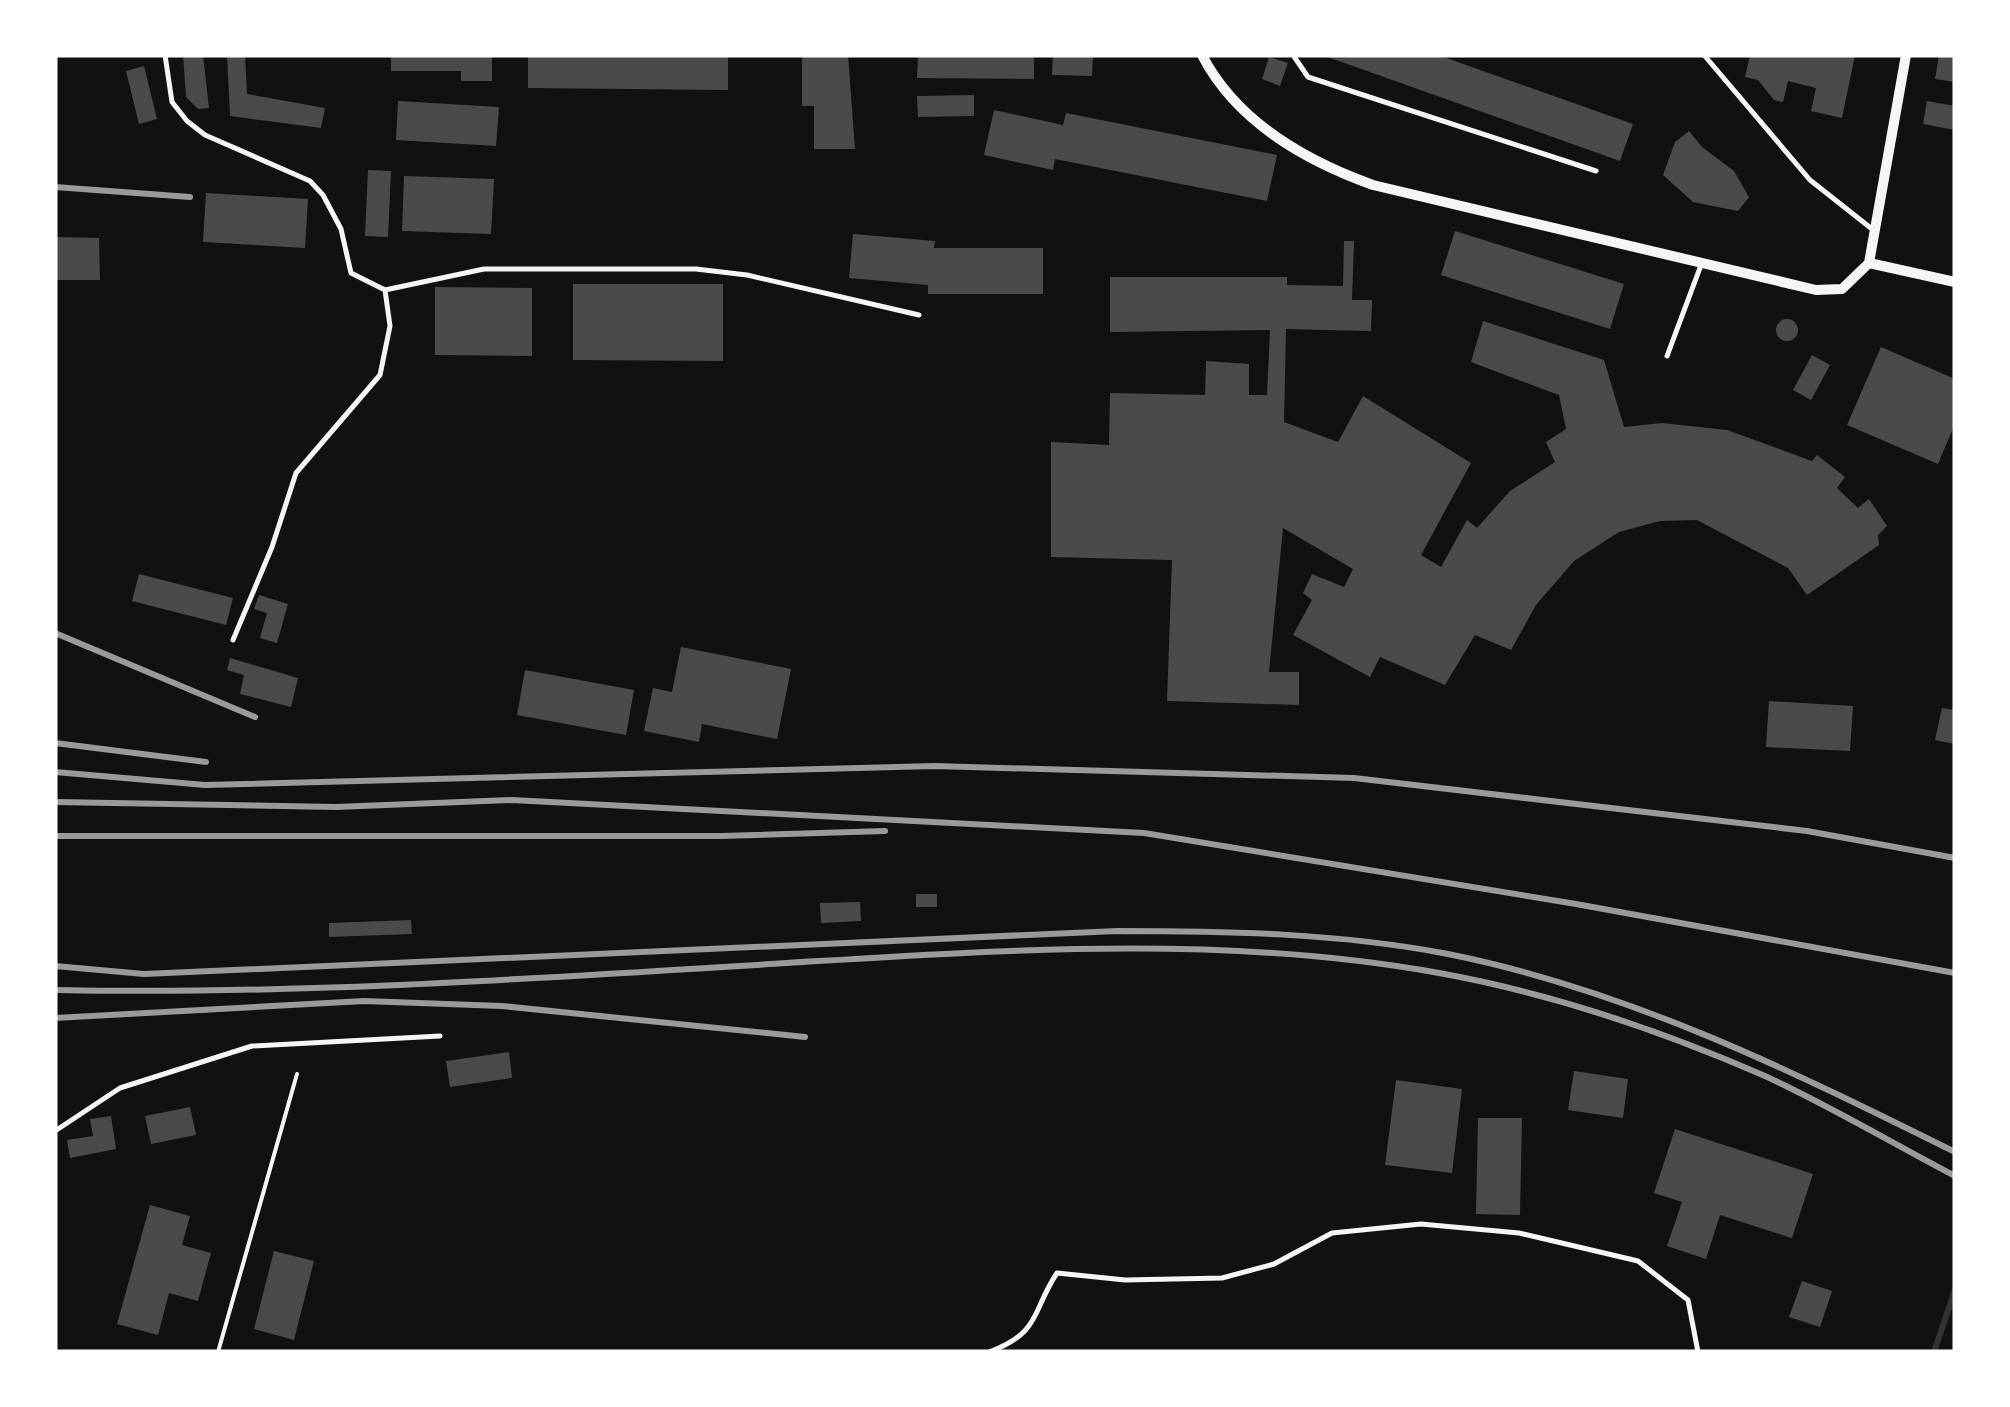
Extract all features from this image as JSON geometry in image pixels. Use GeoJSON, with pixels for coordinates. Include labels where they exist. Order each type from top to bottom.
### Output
{"type":"FeatureCollection","features":[{"type":"Feature","properties":{"kind":"street"},"geometry":{"type":"LineString","coordinates":[[1202,55],[1260,124],[1331,170],[1373,185],[1816,290],[1842,288],[1869,263],[1906,55]]}},
{"type":"Feature","properties":{"kind":"street"},"geometry":{"type":"LineString","coordinates":[[1869,263],[1955,282]]}},
{"type":"Feature","properties":{"kind":"lane"},"geometry":{"type":"LineString","coordinates":[[165,55],[172,102],[178,112],[205,135],[310,181],[324,195],[341,228],[352,273],[385,290],[484,269],[696,268],[748,275],[919,315]]}},
{"type":"Feature","properties":{"kind":"lane"},"geometry":{"type":"LineString","coordinates":[[1293,55],[1308,77],[1596,171]]}},
{"type":"Feature","properties":{"kind":"lane"},"geometry":{"type":"LineString","coordinates":[[1704,55],[1810,180],[1875,231]]}},
{"type":"Feature","properties":{"kind":"lane"},"geometry":{"type":"LineString","coordinates":[[1666,356],[1702,263]]}},
{"type":"Feature","properties":{"kind":"lane"},"geometry":{"type":"LineString","coordinates":[[233,640],[272,547],[296,473],[380,375],[390,326],[385,290]]}},
{"type":"Feature","properties":{"kind":"lane"},"geometry":{"type":"LineString","coordinates":[[55,1130],[120,1088],[252,1046],[440,1036]]}},
{"type":"Feature","properties":{"kind":"lane"},"geometry":{"type":"LineString","coordinates":[[989,1352],[1014,1342],[1042,1311],[1047,1289],[1057,1273],[1125,1280],[1222,1278],[1274,1264],[1332,1233],[1420,1224],[1519,1233],[1638,1260],[1688,1300],[1698,1352]]}},
{"type":"Feature","properties":{"kind":"path"},"geometry":{"type":"LineString","coordinates":[[218,1352],[296,1074]]}},
{"type":"Feature","properties":{"kind":"building"},"geometry":{"type":"Polygon","coordinates":[[[183,55],[203,55],[209,108],[198,109],[186,97],[183,55]]]}},
{"type":"Feature","properties":{"kind":"building"},"geometry":{"type":"Polygon","coordinates":[[[227,55],[245,55],[247,94],[325,108],[321,128],[230,116],[227,55]]]}},
{"type":"Feature","properties":{"kind":"building"},"geometry":{"type":"Polygon","coordinates":[[[391,55],[492,55],[492,81],[461,81],[461,71],[391,71],[391,55]]]}},
{"type":"Feature","properties":{"kind":"building"},"geometry":{"type":"Polygon","coordinates":[[[528,55],[728,55],[728,90],[528,88],[528,55]]]}},
{"type":"Feature","properties":{"kind":"building"},"geometry":{"type":"Polygon","coordinates":[[[802,55],[848,55],[855,149],[814,149],[814,106],[802,106],[802,55]]]}},
{"type":"Feature","properties":{"kind":"building"},"geometry":{"type":"Polygon","coordinates":[[[918,55],[1034,55],[1034,79],[917,78],[918,55]]]}},
{"type":"Feature","properties":{"kind":"building"},"geometry":{"type":"Polygon","coordinates":[[[1053,55],[1093,55],[1092,76],[1052,75],[1053,55]]]}},
{"type":"Feature","properties":{"kind":"building"},"geometry":{"type":"Polygon","coordinates":[[[1322,55],[1438,55],[1633,124],[1620,161],[1322,55]]]}},
{"type":"Feature","properties":{"kind":"building"},"geometry":{"type":"Polygon","coordinates":[[[1750,55],[1855,55],[1842,118],[1811,111],[1816,88],[1788,81],[1783,102],[1774,100],[1758,80],[1745,77],[1750,55]]]}},
{"type":"Feature","properties":{"kind":"building"},"geometry":{"type":"Polygon","coordinates":[[[1939,55],[1955,55],[1955,82],[1935,79],[1939,55]]]}},
{"type":"Feature","properties":{"kind":"building"},"geometry":{"type":"Polygon","coordinates":[[[1269,57],[1288,63],[1280,86],[1262,79],[1269,57]]]}},
{"type":"Feature","properties":{"kind":"building"},"geometry":{"type":"Polygon","coordinates":[[[144,66],[157,119],[139,124],[126,71],[144,66]]]}},
{"type":"Feature","properties":{"kind":"building"},"geometry":{"type":"Polygon","coordinates":[[[974,95],[974,116],[918,117],[917,96],[974,95]]]}},
{"type":"Feature","properties":{"kind":"building"},"geometry":{"type":"Polygon","coordinates":[[[398,101],[499,107],[496,146],[396,140],[398,101]]]}},
{"type":"Feature","properties":{"kind":"building"},"geometry":{"type":"Polygon","coordinates":[[[1927,101],[1955,106],[1955,130],[1923,124],[1927,101]]]}},
{"type":"Feature","properties":{"kind":"building"},"geometry":{"type":"Polygon","coordinates":[[[994,110],[1063,125],[1066,113],[1277,155],[1267,201],[1055,159],[1053,170],[984,155],[994,110]]]}},
{"type":"Feature","properties":{"kind":"building"},"geometry":{"type":"Polygon","coordinates":[[[1689,131],[1702,147],[1734,171],[1749,197],[1738,211],[1693,202],[1663,175],[1675,142],[1689,131]]]}},
{"type":"Feature","properties":{"kind":"building"},"geometry":{"type":"Polygon","coordinates":[[[368,170],[391,171],[388,237],[365,236],[368,170]]]}},
{"type":"Feature","properties":{"kind":"building"},"geometry":{"type":"Polygon","coordinates":[[[404,176],[494,179],[491,234],[402,231],[404,176]]]}},
{"type":"Feature","properties":{"kind":"building"},"geometry":{"type":"Polygon","coordinates":[[[206,193],[308,199],[305,248],[203,242],[206,193]]]}},
{"type":"Feature","properties":{"kind":"building"},"geometry":{"type":"Polygon","coordinates":[[[1455,231],[1624,284],[1610,329],[1441,275],[1455,231]]]}},
{"type":"Feature","properties":{"kind":"building"},"geometry":{"type":"Polygon","coordinates":[[[853,234],[935,241],[934,248],[1043,248],[1043,294],[928,294],[928,285],[849,278],[853,234]]]}},
{"type":"Feature","properties":{"kind":"building"},"geometry":{"type":"Polygon","coordinates":[[[55,237],[99,238],[100,280],[55,280],[55,237]]]}},
{"type":"Feature","properties":{"kind":"building"},"geometry":{"type":"Polygon","coordinates":[[[1344,241],[1354,241],[1352,300],[1372,300],[1371,331],[1286,329],[1284,422],[1338,442],[1363,396],[1471,463],[1421,555],[1441,567],[1467,520],[1477,528],[1510,491],[1555,462],[1546,442],[1566,429],[1559,395],[1471,362],[1483,321],[1604,360],[1624,427],[1662,423],[1727,430],[1812,461],[1817,455],[1845,477],[1837,488],[1858,508],[1869,499],[1887,526],[1878,535],[1879,545],[1807,595],[1788,568],[1697,520],[1660,521],[1619,532],[1574,561],[1536,605],[1511,650],[1475,635],[1445,685],[1380,657],[1370,677],[1293,635],[1312,600],[1303,593],[1312,574],[1344,587],[1353,569],[1283,528],[1269,672],[1299,672],[1299,705],[1167,701],[1172,560],[1051,557],[1051,442],[1109,445],[1110,393],[1205,395],[1206,361],[1249,364],[1249,395],[1267,395],[1270,330],[1110,332],[1110,277],[1287,277],[1287,285],[1343,286],[1344,241]]]}},
{"type":"Feature","properties":{"kind":"building"},"geometry":{"type":"Polygon","coordinates":[[[573,284],[723,284],[723,361],[573,360],[573,284]]]}},
{"type":"Feature","properties":{"kind":"building"},"geometry":{"type":"Polygon","coordinates":[[[435,287],[532,288],[532,356],[435,355],[435,287]]]}},
{"type":"Feature","properties":{"kind":"building"},"geometry":{"type":"Polygon","coordinates":[[[1783,319],[1791,319],[1798,330],[1791,341],[1783,341],[1776,334],[1776,326],[1783,319]]]}},
{"type":"Feature","properties":{"kind":"building"},"geometry":{"type":"Polygon","coordinates":[[[1881,347],[1955,379],[1955,424],[1938,464],[1847,425],[1881,347]]]}},
{"type":"Feature","properties":{"kind":"building"},"geometry":{"type":"Polygon","coordinates":[[[1812,355],[1830,365],[1811,400],[1793,390],[1812,355]]]}},
{"type":"Feature","properties":{"kind":"building"},"geometry":{"type":"Polygon","coordinates":[[[139,574],[233,598],[226,625],[132,601],[139,574]]]}},
{"type":"Feature","properties":{"kind":"building"},"geometry":{"type":"Polygon","coordinates":[[[259,595],[288,604],[277,643],[260,638],[267,613],[254,609],[259,595]]]}},
{"type":"Feature","properties":{"kind":"building"},"geometry":{"type":"Polygon","coordinates":[[[681,647],[791,669],[777,739],[702,724],[699,742],[644,731],[653,688],[672,692],[681,647]]]}},
{"type":"Feature","properties":{"kind":"building"},"geometry":{"type":"Polygon","coordinates":[[[230,658],[298,678],[291,707],[240,694],[244,675],[227,670],[230,658]]]}},
{"type":"Feature","properties":{"kind":"building"},"geometry":{"type":"Polygon","coordinates":[[[525,670],[634,690],[626,735],[517,715],[525,670]]]}},
{"type":"Feature","properties":{"kind":"building"},"geometry":{"type":"Polygon","coordinates":[[[1769,701],[1853,706],[1850,751],[1766,747],[1769,701]]]}},
{"type":"Feature","properties":{"kind":"building"},"geometry":{"type":"Polygon","coordinates":[[[1942,708],[1955,710],[1955,744],[1935,740],[1942,708]]]}},
{"type":"Feature","properties":{"kind":"building"},"geometry":{"type":"Polygon","coordinates":[[[916,894],[937,894],[937,907],[916,907],[916,894]]]}},
{"type":"Feature","properties":{"kind":"building"},"geometry":{"type":"Polygon","coordinates":[[[860,902],[861,921],[821,923],[820,903],[860,902]]]}},
{"type":"Feature","properties":{"kind":"building"},"geometry":{"type":"Polygon","coordinates":[[[411,920],[412,934],[329,937],[329,923],[411,920]]]}},
{"type":"Feature","properties":{"kind":"building"},"geometry":{"type":"Polygon","coordinates":[[[509,1052],[512,1078],[450,1087],[446,1061],[509,1052]]]}},
{"type":"Feature","properties":{"kind":"building"},"geometry":{"type":"Polygon","coordinates":[[[1574,1071],[1628,1079],[1623,1118],[1568,1110],[1574,1071]]]}},
{"type":"Feature","properties":{"kind":"building"},"geometry":{"type":"Polygon","coordinates":[[[1396,1080],[1462,1089],[1452,1173],[1385,1165],[1396,1080]]]}},
{"type":"Feature","properties":{"kind":"building"},"geometry":{"type":"Polygon","coordinates":[[[190,1107],[196,1135],[151,1144],[145,1116],[190,1107]]]}},
{"type":"Feature","properties":{"kind":"building"},"geometry":{"type":"Polygon","coordinates":[[[111,1116],[116,1149],[70,1158],[67,1140],[93,1136],[90,1119],[111,1116]]]}},
{"type":"Feature","properties":{"kind":"building"},"geometry":{"type":"Polygon","coordinates":[[[1478,1118],[1522,1118],[1520,1215],[1476,1214],[1478,1118]]]}},
{"type":"Feature","properties":{"kind":"building"},"geometry":{"type":"Polygon","coordinates":[[[1675,1129],[1813,1174],[1792,1238],[1720,1215],[1706,1259],[1667,1246],[1682,1202],[1654,1193],[1675,1129]]]}},
{"type":"Feature","properties":{"kind":"building"},"geometry":{"type":"Polygon","coordinates":[[[150,1205],[190,1216],[182,1245],[211,1253],[198,1301],[169,1293],[158,1335],[117,1324],[150,1205]]]}},
{"type":"Feature","properties":{"kind":"building"},"geometry":{"type":"Polygon","coordinates":[[[274,1251],[314,1261],[294,1340],[254,1329],[274,1251]]]}},
{"type":"Feature","properties":{"kind":"building"},"geometry":{"type":"Polygon","coordinates":[[[1802,1281],[1832,1291],[1820,1327],[1789,1317],[1802,1281]]]}},
{"type":"Feature","properties":{"kind":"waterway"},"geometry":{"type":"LineString","coordinates":[[1934,1352],[1955,1290]]}},
{"type":"Feature","properties":{"kind":"railway"},"geometry":{"type":"LineString","coordinates":[[55,187],[190,197]]}},
{"type":"Feature","properties":{"kind":"railway"},"geometry":{"type":"LineString","coordinates":[[55,633],[255,717]]}},
{"type":"Feature","properties":{"kind":"railway"},"geometry":{"type":"LineString","coordinates":[[55,743],[206,762]]}},
{"type":"Feature","properties":{"kind":"railway"},"geometry":{"type":"LineString","coordinates":[[55,772],[205,785],[935,766],[1354,778],[1807,831],[1955,858]]}},
{"type":"Feature","properties":{"kind":"railway"},"geometry":{"type":"LineString","coordinates":[[55,802],[336,807],[512,800],[1144,833],[1576,904],[1955,973]]}},
{"type":"Feature","properties":{"kind":"railway"},"geometry":{"type":"LineString","coordinates":[[55,836],[722,836],[885,831]]}},
{"type":"Feature","properties":{"kind":"railway"},"geometry":{"type":"LineString","coordinates":[[55,966],[144,974],[1117,931],[1325,937],[1448,954],[1515,970],[1645,1011],[1770,1063],[1955,1152]]}},
{"type":"Feature","properties":{"kind":"railway"},"geometry":{"type":"LineString","coordinates":[[55,990],[421,984],[1032,950],[1114,948],[1277,953],[1358,961],[1481,981],[1646,1029],[1765,1076],[1955,1176]]}},
{"type":"Feature","properties":{"kind":"railway"},"geometry":{"type":"LineString","coordinates":[[55,1018],[364,1001],[502,1006],[805,1037]]}}]}
